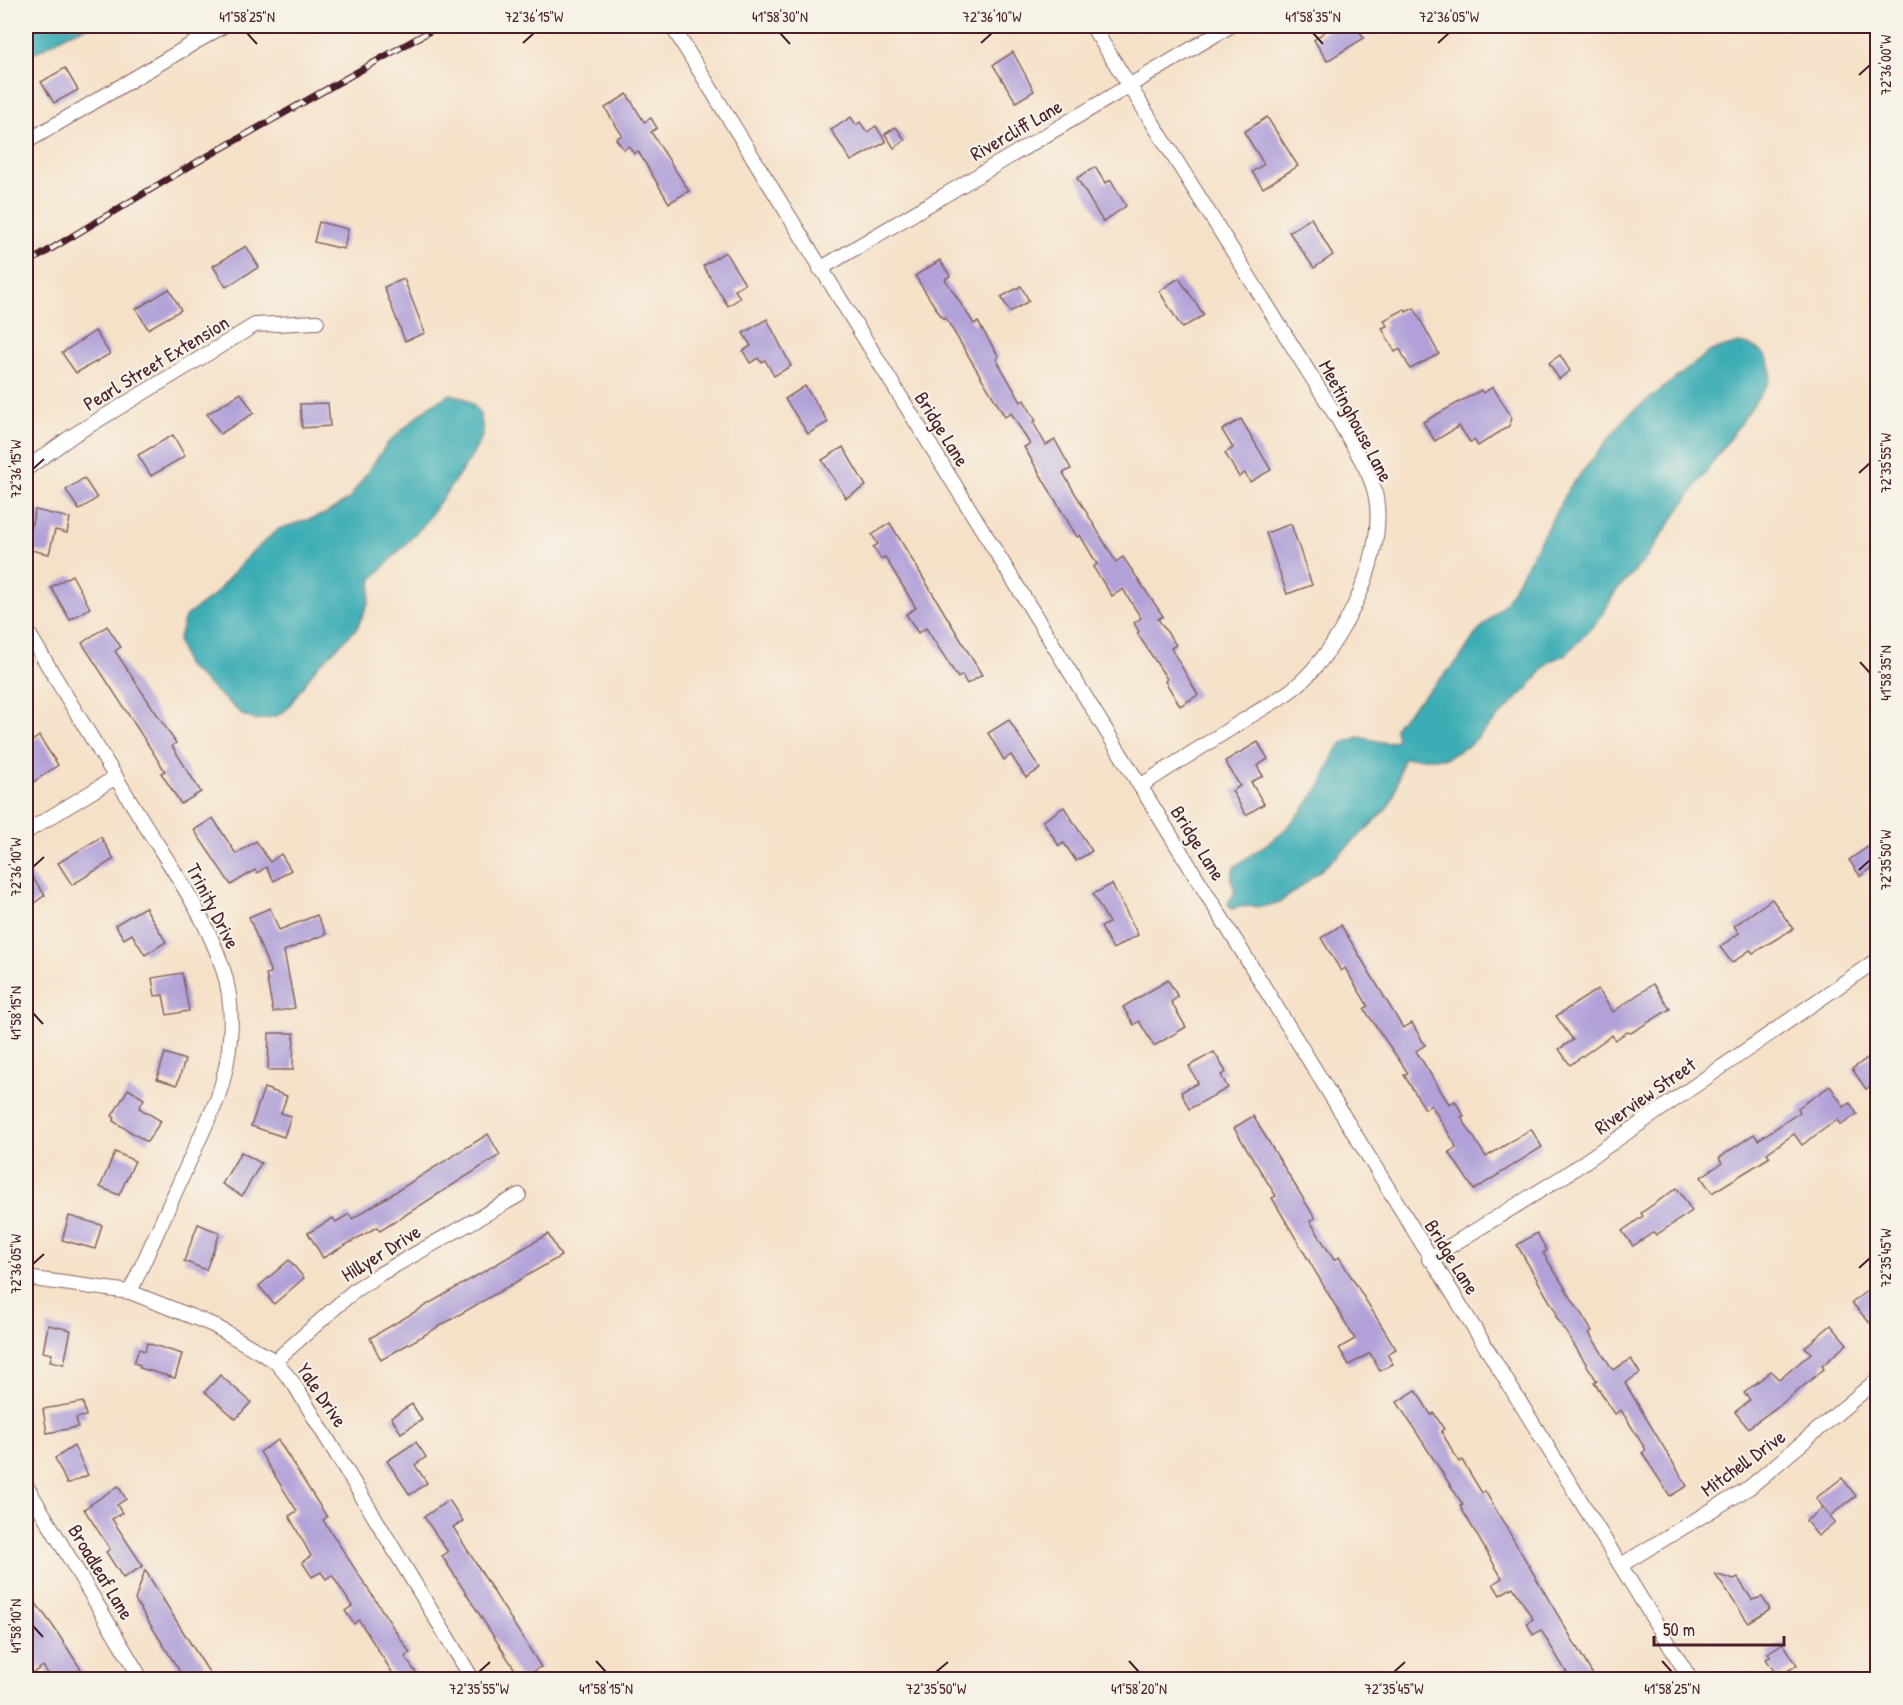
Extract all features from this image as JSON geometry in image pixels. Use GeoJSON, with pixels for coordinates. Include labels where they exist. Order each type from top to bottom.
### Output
{"type":"FeatureCollection","features":[{"type":"Feature","properties":{"kind":"street"},"geometry":{"type":"LineString","coordinates":[[26,142],[223,26]]}},
{"type":"Feature","properties":{"kind":"street","name":"Bridge Lane"},"geometry":{"type":"LineString","coordinates":[[672,26],[1691,1680]]}},
{"type":"Feature","properties":{"kind":"street","name":"Meetinghouse Lane"},"geometry":{"type":"LineString","coordinates":[[1092,26],[1338,419],[1372,484],[1378,522],[1378,533],[1367,572],[1346,620],[1323,657],[1295,687],[1140,786]]}},
{"type":"Feature","properties":{"kind":"street","name":"Rivercliff Lane"},"geometry":{"type":"LineString","coordinates":[[820,268],[1230,26]]}},
{"type":"Feature","properties":{"kind":"street","name":"Pearl Street Extension"},"geometry":{"type":"LineString","coordinates":[[26,469],[72,436],[255,325],[317,322]]}},
{"type":"Feature","properties":{"kind":"street","name":"Trinity Drive"},"geometry":{"type":"LineString","coordinates":[[26,629],[198,910],[223,968],[230,1014],[227,1070],[217,1100],[130,1292]]}},
{"type":"Feature","properties":{"kind":"street"},"geometry":{"type":"LineString","coordinates":[[26,832],[116,777]]}},
{"type":"Feature","properties":{"kind":"street","name":"Riverview Street"},"geometry":{"type":"LineString","coordinates":[[1429,1258],[1564,1176],[1878,959]]}},
{"type":"Feature","properties":{"kind":"street","name":"Hillyer Drive"},"geometry":{"type":"LineString","coordinates":[[275,1360],[355,1290],[519,1194]]}},
{"type":"Feature","properties":{"kind":"street","name":"Yale Drive"},"geometry":{"type":"LineString","coordinates":[[26,1278],[130,1292],[213,1324],[275,1360],[294,1384],[473,1680]]}},
{"type":"Feature","properties":{"kind":"street","name":"Mitchell Drive"},"geometry":{"type":"LineString","coordinates":[[1621,1565],[1750,1487],[1878,1379]]}},
{"type":"Feature","properties":{"kind":"street","name":"Broadleaf Lane"},"geometry":{"type":"LineString","coordinates":[[26,1485],[142,1680]]}},
{"type":"Feature","properties":{"kind":"water"},"geometry":{"type":"Polygon","coordinates":[[[26,26],[90,26],[68,34],[26,58],[26,26]]]}},
{"type":"Feature","properties":{"kind":"water"},"geometry":{"type":"Polygon","coordinates":[[[1739,343],[1755,348],[1766,356],[1770,369],[1767,385],[1643,562],[1616,591],[1601,617],[1568,653],[1549,662],[1528,688],[1470,745],[1446,758],[1404,758],[1394,796],[1384,811],[1305,883],[1274,904],[1232,909],[1228,904],[1235,891],[1231,879],[1234,867],[1281,834],[1304,809],[1322,783],[1334,754],[1342,743],[1359,737],[1387,743],[1397,740],[1395,728],[1398,722],[1458,661],[1475,635],[1505,603],[1570,487],[1628,415],[1711,351],[1739,343]]]}},
{"type":"Feature","properties":{"kind":"water"},"geometry":{"type":"Polygon","coordinates":[[[451,394],[462,397],[479,412],[483,434],[472,456],[422,527],[372,579],[369,601],[357,628],[315,669],[287,709],[277,716],[255,720],[243,715],[186,665],[178,641],[185,617],[214,595],[250,554],[279,529],[325,514],[349,499],[387,444],[429,406],[451,394]]]}},
{"type":"Feature","properties":{"kind":"building"},"geometry":{"type":"Polygon","coordinates":[[[1332,26],[1356,26],[1364,38],[1327,61],[1314,40],[1332,26]]]}},
{"type":"Feature","properties":{"kind":"building"},"geometry":{"type":"Polygon","coordinates":[[[1013,52],[1034,91],[1016,102],[993,65],[1013,52]]]}},
{"type":"Feature","properties":{"kind":"building"},"geometry":{"type":"Polygon","coordinates":[[[65,68],[78,90],[54,103],[41,82],[65,68]]]}},
{"type":"Feature","properties":{"kind":"building"},"geometry":{"type":"Polygon","coordinates":[[[627,94],[644,122],[651,118],[657,128],[651,132],[689,191],[669,203],[638,151],[634,154],[629,146],[624,150],[616,139],[622,135],[605,108],[627,94]]]}},
{"type":"Feature","properties":{"kind":"building"},"geometry":{"type":"Polygon","coordinates":[[[851,117],[856,125],[860,122],[867,132],[876,126],[886,142],[851,161],[831,130],[851,117]]]}},
{"type":"Feature","properties":{"kind":"building"},"geometry":{"type":"Polygon","coordinates":[[[1267,117],[1298,166],[1263,188],[1252,172],[1264,164],[1244,132],[1267,117]]]}},
{"type":"Feature","properties":{"kind":"building"},"geometry":{"type":"Polygon","coordinates":[[[896,127],[905,140],[894,148],[885,134],[896,127]]]}},
{"type":"Feature","properties":{"kind":"building"},"geometry":{"type":"Polygon","coordinates":[[[1095,167],[1105,183],[1111,180],[1126,206],[1103,222],[1077,178],[1095,167]]]}},
{"type":"Feature","properties":{"kind":"building"},"geometry":{"type":"Polygon","coordinates":[[[1311,218],[1333,255],[1314,268],[1289,232],[1311,218]]]}},
{"type":"Feature","properties":{"kind":"building"},"geometry":{"type":"Polygon","coordinates":[[[319,222],[348,229],[344,249],[314,242],[319,222]]]}},
{"type":"Feature","properties":{"kind":"building"},"geometry":{"type":"Polygon","coordinates":[[[246,246],[259,267],[226,287],[213,266],[246,246]]]}},
{"type":"Feature","properties":{"kind":"building"},"geometry":{"type":"Polygon","coordinates":[[[725,252],[745,284],[735,290],[740,298],[728,306],[703,266],[725,252]]]}},
{"type":"Feature","properties":{"kind":"building"},"geometry":{"type":"Polygon","coordinates":[[[940,260],[950,276],[945,279],[974,324],[978,322],[999,357],[996,359],[1021,402],[1024,400],[1036,421],[1033,422],[1046,445],[1055,440],[1071,469],[1063,473],[1116,562],[1123,557],[1163,616],[1158,619],[1176,645],[1171,648],[1198,695],[1180,706],[1165,681],[1167,679],[1137,633],[1139,632],[1134,623],[1141,618],[1123,589],[1112,596],[1093,567],[1097,564],[1080,535],[1077,537],[1024,447],[1030,444],[1011,413],[1005,417],[945,317],[943,319],[915,276],[940,260]]]}},
{"type":"Feature","properties":{"kind":"building"},"geometry":{"type":"Polygon","coordinates":[[[1179,278],[1204,315],[1182,328],[1159,291],[1179,278]]]}},
{"type":"Feature","properties":{"kind":"building"},"geometry":{"type":"Polygon","coordinates":[[[404,279],[425,333],[405,341],[384,287],[404,279]]]}},
{"type":"Feature","properties":{"kind":"building"},"geometry":{"type":"Polygon","coordinates":[[[1021,286],[1029,301],[1010,312],[1001,297],[1021,286]]]}},
{"type":"Feature","properties":{"kind":"building"},"geometry":{"type":"Polygon","coordinates":[[[169,289],[181,310],[148,329],[136,309],[169,289]]]}},
{"type":"Feature","properties":{"kind":"building"},"geometry":{"type":"Polygon","coordinates":[[[1414,308],[1439,354],[1410,369],[1400,349],[1395,352],[1382,328],[1387,326],[1384,320],[1405,309],[1406,312],[1414,308]]]}},
{"type":"Feature","properties":{"kind":"building"},"geometry":{"type":"Polygon","coordinates":[[[767,319],[791,366],[774,376],[765,360],[761,362],[758,358],[750,363],[743,351],[751,346],[743,333],[767,319]]]}},
{"type":"Feature","properties":{"kind":"building"},"geometry":{"type":"Polygon","coordinates":[[[95,331],[110,354],[76,373],[62,353],[95,331]]]}},
{"type":"Feature","properties":{"kind":"building"},"geometry":{"type":"Polygon","coordinates":[[[1560,355],[1570,371],[1559,379],[1549,363],[1560,355]]]}},
{"type":"Feature","properties":{"kind":"building"},"geometry":{"type":"Polygon","coordinates":[[[805,386],[828,422],[808,434],[785,399],[805,386]]]}},
{"type":"Feature","properties":{"kind":"building"},"geometry":{"type":"Polygon","coordinates":[[[1493,387],[1512,418],[1509,426],[1478,446],[1474,440],[1470,442],[1459,426],[1435,441],[1423,422],[1481,390],[1483,393],[1493,387]]]}},
{"type":"Feature","properties":{"kind":"building"},"geometry":{"type":"Polygon","coordinates":[[[241,393],[254,413],[220,434],[207,414],[241,393]]]}},
{"type":"Feature","properties":{"kind":"building"},"geometry":{"type":"Polygon","coordinates":[[[328,403],[330,426],[302,428],[300,404],[328,403]]]}},
{"type":"Feature","properties":{"kind":"building"},"geometry":{"type":"Polygon","coordinates":[[[1241,419],[1271,470],[1250,482],[1245,473],[1239,477],[1225,453],[1233,448],[1222,430],[1241,419]]]}},
{"type":"Feature","properties":{"kind":"building"},"geometry":{"type":"Polygon","coordinates":[[[173,435],[185,456],[151,476],[138,455],[173,435]]]}},
{"type":"Feature","properties":{"kind":"building"},"geometry":{"type":"Polygon","coordinates":[[[843,447],[866,486],[846,498],[822,460],[843,447]]]}},
{"type":"Feature","properties":{"kind":"building"},"geometry":{"type":"Polygon","coordinates":[[[84,478],[97,498],[79,510],[66,490],[84,478]]]}},
{"type":"Feature","properties":{"kind":"building"},"geometry":{"type":"Polygon","coordinates":[[[35,510],[70,518],[67,533],[55,530],[49,554],[26,549],[35,510]]]}},
{"type":"Feature","properties":{"kind":"building"},"geometry":{"type":"Polygon","coordinates":[[[890,523],[982,675],[967,684],[962,675],[958,678],[926,628],[918,633],[906,614],[916,608],[885,557],[881,559],[873,547],[878,544],[872,535],[890,523]]]}},
{"type":"Feature","properties":{"kind":"building"},"geometry":{"type":"Polygon","coordinates":[[[1291,524],[1312,585],[1287,594],[1266,533],[1291,524]]]}},
{"type":"Feature","properties":{"kind":"building"},"geometry":{"type":"Polygon","coordinates":[[[72,575],[90,608],[70,620],[51,587],[72,575]]]}},
{"type":"Feature","properties":{"kind":"building"},"geometry":{"type":"Polygon","coordinates":[[[107,626],[121,647],[115,651],[176,743],[172,746],[201,792],[181,804],[161,773],[165,771],[82,643],[107,626]]]}},
{"type":"Feature","properties":{"kind":"building"},"geometry":{"type":"Polygon","coordinates":[[[1009,720],[1040,769],[1026,778],[1011,755],[1004,760],[988,733],[1009,720]]]}},
{"type":"Feature","properties":{"kind":"building"},"geometry":{"type":"Polygon","coordinates":[[[39,736],[58,765],[26,787],[26,756],[31,752],[27,745],[39,736]]]}},
{"type":"Feature","properties":{"kind":"building"},"geometry":{"type":"Polygon","coordinates":[[[1258,742],[1268,759],[1257,766],[1263,776],[1251,782],[1264,804],[1246,815],[1232,791],[1240,786],[1225,761],[1258,742]]]}},
{"type":"Feature","properties":{"kind":"building"},"geometry":{"type":"Polygon","coordinates":[[[1064,807],[1092,851],[1076,861],[1064,843],[1059,846],[1043,821],[1064,807]]]}},
{"type":"Feature","properties":{"kind":"building"},"geometry":{"type":"Polygon","coordinates":[[[213,818],[236,854],[256,841],[270,862],[281,854],[291,870],[274,881],[266,867],[257,873],[255,870],[231,885],[194,830],[213,818]]]}},
{"type":"Feature","properties":{"kind":"building"},"geometry":{"type":"Polygon","coordinates":[[[101,837],[114,859],[72,885],[58,863],[101,837]]]}},
{"type":"Feature","properties":{"kind":"building"},"geometry":{"type":"Polygon","coordinates":[[[1878,840],[1878,864],[1860,876],[1849,860],[1878,840]]]}},
{"type":"Feature","properties":{"kind":"building"},"geometry":{"type":"Polygon","coordinates":[[[26,869],[45,895],[26,909],[26,869]]]}},
{"type":"Feature","properties":{"kind":"building"},"geometry":{"type":"Polygon","coordinates":[[[1112,884],[1138,935],[1113,949],[1101,927],[1109,923],[1093,894],[1112,884]]]}},
{"type":"Feature","properties":{"kind":"building"},"geometry":{"type":"Polygon","coordinates":[[[1772,899],[1793,929],[1753,953],[1750,950],[1732,963],[1720,947],[1739,933],[1734,926],[1772,899]]]}},
{"type":"Feature","properties":{"kind":"building"},"geometry":{"type":"Polygon","coordinates":[[[145,907],[166,942],[145,955],[132,934],[124,939],[115,925],[145,907]]]}},
{"type":"Feature","properties":{"kind":"building"},"geometry":{"type":"Polygon","coordinates":[[[270,908],[279,930],[317,915],[326,934],[284,951],[295,1008],[273,1012],[266,974],[271,973],[249,917],[270,908]]]}},
{"type":"Feature","properties":{"kind":"building"},"geometry":{"type":"Polygon","coordinates":[[[1341,925],[1403,1028],[1412,1023],[1425,1045],[1416,1051],[1449,1104],[1455,1101],[1464,1116],[1461,1117],[1486,1157],[1531,1129],[1542,1147],[1474,1190],[1449,1152],[1456,1148],[1454,1142],[1431,1105],[1425,1109],[1404,1075],[1408,1073],[1364,1009],[1368,1006],[1345,968],[1341,971],[1321,938],[1341,925]]]}},
{"type":"Feature","properties":{"kind":"building"},"geometry":{"type":"Polygon","coordinates":[[[182,973],[189,1011],[167,1015],[163,995],[155,996],[152,978],[182,973]]]}},
{"type":"Feature","properties":{"kind":"building"},"geometry":{"type":"Polygon","coordinates":[[[1168,980],[1178,997],[1171,1002],[1186,1027],[1154,1046],[1139,1021],[1134,1025],[1123,1007],[1168,980]]]}},
{"type":"Feature","properties":{"kind":"building"},"geometry":{"type":"Polygon","coordinates":[[[1653,984],[1670,1009],[1631,1033],[1627,1032],[1615,1040],[1612,1035],[1570,1065],[1559,1049],[1573,1040],[1556,1016],[1598,989],[1613,1012],[1653,984]]]}},
{"type":"Feature","properties":{"kind":"building"},"geometry":{"type":"Polygon","coordinates":[[[269,1033],[294,1033],[293,1070],[268,1070],[269,1033]]]}},
{"type":"Feature","properties":{"kind":"building"},"geometry":{"type":"Polygon","coordinates":[[[1878,1051],[1878,1081],[1866,1089],[1852,1069],[1878,1051]]]}},
{"type":"Feature","properties":{"kind":"building"},"geometry":{"type":"Polygon","coordinates":[[[1214,1052],[1226,1072],[1221,1075],[1228,1088],[1189,1109],[1181,1092],[1198,1083],[1189,1066],[1214,1052]]]}},
{"type":"Feature","properties":{"kind":"building"},"geometry":{"type":"Polygon","coordinates":[[[165,1053],[185,1060],[177,1085],[157,1079],[165,1053]]]}},
{"type":"Feature","properties":{"kind":"building"},"geometry":{"type":"Polygon","coordinates":[[[1830,1086],[1844,1107],[1850,1103],[1857,1114],[1841,1125],[1837,1120],[1802,1145],[1794,1134],[1767,1153],[1770,1157],[1712,1193],[1701,1177],[1722,1163],[1719,1158],[1754,1134],[1758,1140],[1800,1112],[1798,1108],[1830,1086]]]}},
{"type":"Feature","properties":{"kind":"building"},"geometry":{"type":"Polygon","coordinates":[[[264,1088],[287,1096],[281,1113],[291,1116],[284,1137],[251,1126],[264,1088]]]}},
{"type":"Feature","properties":{"kind":"building"},"geometry":{"type":"Polygon","coordinates":[[[128,1089],[144,1099],[139,1108],[161,1121],[147,1142],[113,1121],[115,1118],[112,1116],[128,1089]]]}},
{"type":"Feature","properties":{"kind":"building"},"geometry":{"type":"Polygon","coordinates":[[[1253,1116],[1315,1218],[1310,1221],[1334,1260],[1339,1257],[1396,1349],[1387,1354],[1393,1364],[1380,1371],[1370,1353],[1349,1365],[1339,1348],[1355,1339],[1272,1198],[1276,1196],[1234,1128],[1253,1116]]]}},
{"type":"Feature","properties":{"kind":"building"},"geometry":{"type":"Polygon","coordinates":[[[488,1134],[500,1155],[380,1231],[377,1227],[323,1258],[308,1233],[333,1218],[336,1222],[349,1214],[352,1219],[488,1134]]]}},
{"type":"Feature","properties":{"kind":"building"},"geometry":{"type":"Polygon","coordinates":[[[115,1152],[135,1161],[119,1195],[100,1187],[115,1152]]]}},
{"type":"Feature","properties":{"kind":"building"},"geometry":{"type":"Polygon","coordinates":[[[241,1152],[261,1163],[242,1196],[222,1184],[241,1152]]]}},
{"type":"Feature","properties":{"kind":"building"},"geometry":{"type":"Polygon","coordinates":[[[1677,1188],[1692,1211],[1656,1235],[1654,1232],[1633,1246],[1622,1231],[1643,1216],[1641,1213],[1677,1188]]]}},
{"type":"Feature","properties":{"kind":"building"},"geometry":{"type":"Polygon","coordinates":[[[69,1216],[102,1225],[95,1249],[62,1240],[69,1216]]]}},
{"type":"Feature","properties":{"kind":"building"},"geometry":{"type":"Polygon","coordinates":[[[198,1224],[220,1233],[206,1270],[184,1261],[198,1224]]]}},
{"type":"Feature","properties":{"kind":"building"},"geometry":{"type":"Polygon","coordinates":[[[1537,1233],[1547,1251],[1543,1253],[1592,1331],[1589,1333],[1613,1370],[1631,1359],[1640,1373],[1625,1383],[1687,1486],[1670,1496],[1642,1453],[1646,1450],[1621,1410],[1615,1414],[1594,1382],[1597,1381],[1555,1315],[1557,1314],[1517,1245],[1537,1233]]]}},
{"type":"Feature","properties":{"kind":"building"},"geometry":{"type":"Polygon","coordinates":[[[548,1234],[561,1256],[381,1360],[370,1338],[548,1234]]]}},
{"type":"Feature","properties":{"kind":"building"},"geometry":{"type":"Polygon","coordinates":[[[289,1260],[304,1278],[274,1304],[259,1286],[289,1260]]]}},
{"type":"Feature","properties":{"kind":"building"},"geometry":{"type":"Polygon","coordinates":[[[1878,1281],[1878,1317],[1870,1323],[1852,1303],[1878,1281]]]}},
{"type":"Feature","properties":{"kind":"building"},"geometry":{"type":"Polygon","coordinates":[[[48,1325],[71,1330],[64,1364],[50,1361],[52,1354],[43,1352],[48,1325]]]}},
{"type":"Feature","properties":{"kind":"building"},"geometry":{"type":"Polygon","coordinates":[[[1831,1325],[1847,1344],[1822,1366],[1824,1369],[1748,1428],[1735,1412],[1750,1400],[1744,1393],[1771,1371],[1779,1380],[1811,1353],[1805,1347],[1831,1325]]]}},
{"type":"Feature","properties":{"kind":"building"},"geometry":{"type":"Polygon","coordinates":[[[147,1343],[182,1354],[175,1378],[140,1368],[140,1365],[134,1363],[139,1349],[145,1351],[147,1343]]]}},
{"type":"Feature","properties":{"kind":"building"},"geometry":{"type":"Polygon","coordinates":[[[220,1375],[251,1402],[236,1419],[205,1392],[220,1375]]]}},
{"type":"Feature","properties":{"kind":"building"},"geometry":{"type":"Polygon","coordinates":[[[1416,1390],[1431,1415],[1434,1413],[1444,1429],[1441,1431],[1459,1462],[1462,1460],[1482,1493],[1485,1491],[1596,1680],[1571,1680],[1541,1630],[1533,1635],[1527,1623],[1533,1619],[1513,1587],[1500,1595],[1493,1584],[1502,1578],[1460,1506],[1463,1505],[1397,1402],[1416,1390]]]}},
{"type":"Feature","properties":{"kind":"building"},"geometry":{"type":"Polygon","coordinates":[[[83,1402],[86,1416],[76,1418],[78,1427],[47,1433],[43,1409],[83,1402]]]}},
{"type":"Feature","properties":{"kind":"building"},"geometry":{"type":"Polygon","coordinates":[[[412,1404],[422,1420],[401,1433],[391,1417],[412,1404]]]}},
{"type":"Feature","properties":{"kind":"building"},"geometry":{"type":"Polygon","coordinates":[[[278,1440],[327,1517],[323,1520],[410,1653],[405,1657],[421,1680],[397,1680],[359,1620],[354,1624],[345,1611],[352,1606],[332,1575],[326,1579],[321,1572],[312,1577],[302,1562],[311,1556],[289,1516],[297,1511],[260,1452],[278,1440]]]}},
{"type":"Feature","properties":{"kind":"building"},"geometry":{"type":"Polygon","coordinates":[[[416,1442],[426,1457],[415,1465],[427,1483],[410,1495],[387,1461],[416,1442]]]}},
{"type":"Feature","properties":{"kind":"building"},"geometry":{"type":"Polygon","coordinates":[[[74,1446],[88,1475],[67,1484],[55,1458],[74,1446]]]}},
{"type":"Feature","properties":{"kind":"building"},"geometry":{"type":"Polygon","coordinates":[[[1842,1478],[1856,1496],[1830,1516],[1835,1522],[1818,1536],[1806,1521],[1823,1507],[1816,1498],[1842,1478]]]}},
{"type":"Feature","properties":{"kind":"building"},"geometry":{"type":"Polygon","coordinates":[[[118,1486],[126,1499],[117,1505],[122,1513],[112,1519],[143,1566],[123,1578],[106,1552],[110,1549],[84,1509],[118,1486]]]}},
{"type":"Feature","properties":{"kind":"building"},"geometry":{"type":"Polygon","coordinates":[[[449,1500],[463,1521],[453,1527],[541,1667],[521,1679],[442,1556],[448,1552],[424,1517],[449,1500]]]}},
{"type":"Feature","properties":{"kind":"building"},"geometry":{"type":"Polygon","coordinates":[[[145,1570],[214,1680],[185,1680],[135,1600],[145,1570]]]}},
{"type":"Feature","properties":{"kind":"building"},"geometry":{"type":"Polygon","coordinates":[[[1715,1574],[1734,1580],[1738,1578],[1752,1600],[1762,1597],[1770,1609],[1748,1622],[1715,1574]]]}},
{"type":"Feature","properties":{"kind":"building"},"geometry":{"type":"Polygon","coordinates":[[[26,1590],[53,1626],[88,1680],[52,1680],[43,1666],[33,1673],[26,1661],[26,1590]]]}},
{"type":"Feature","properties":{"kind":"building"},"geometry":{"type":"Polygon","coordinates":[[[1783,1643],[1797,1665],[1778,1677],[1766,1659],[1770,1657],[1768,1653],[1783,1643]]]}},
{"type":"Feature","properties":{"kind":"railway"},"geometry":{"type":"LineString","coordinates":[[26,264],[183,170],[439,26]]}}]}
